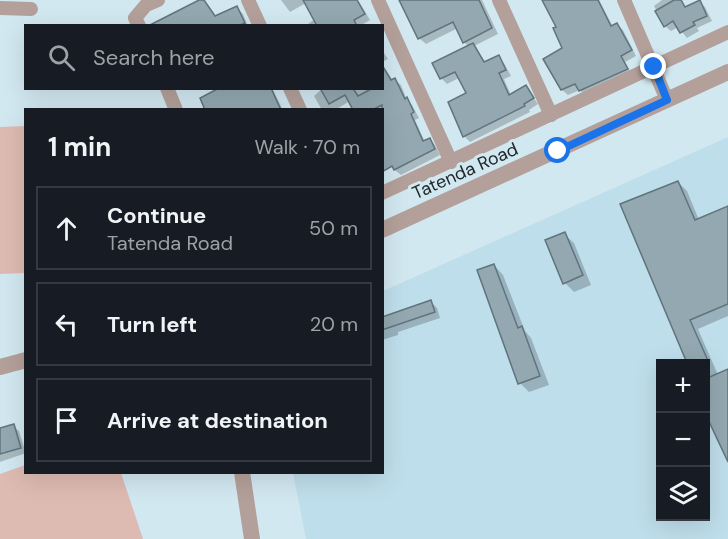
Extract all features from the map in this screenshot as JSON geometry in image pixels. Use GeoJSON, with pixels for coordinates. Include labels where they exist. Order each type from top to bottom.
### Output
{"type":"FeatureCollection","features":[{"type":"Feature","properties":{"kind":"street"},"geometry":{"type":"LineString","coordinates":[[138,24],[135,18],[146,5],[158,0]]}},
{"type":"Feature","properties":{"kind":"street"},"geometry":{"type":"LineString","coordinates":[[248,0],[259,24]]}},
{"type":"Feature","properties":{"kind":"street"},"geometry":{"type":"LineString","coordinates":[[378,0],[451,162]]}},
{"type":"Feature","properties":{"kind":"street"},"geometry":{"type":"LineString","coordinates":[[499,0],[551,115]]}},
{"type":"Feature","properties":{"kind":"street"},"geometry":{"type":"LineString","coordinates":[[624,0],[667,100]]}},
{"type":"Feature","properties":{"kind":"street"},"geometry":{"type":"LineString","coordinates":[[0,8],[31,9]]}},
{"type":"Feature","properties":{"kind":"street"},"geometry":{"type":"LineString","coordinates":[[384,192],[728,32]]}},
{"type":"Feature","properties":{"kind":"street","name":"Tatenda Road"},"geometry":{"type":"LineString","coordinates":[[384,229],[728,72]]}},
{"type":"Feature","properties":{"kind":"street"},"geometry":{"type":"LineString","coordinates":[[168,90],[175,108]]}},
{"type":"Feature","properties":{"kind":"street"},"geometry":{"type":"LineString","coordinates":[[291,90],[299,108]]}},
{"type":"Feature","properties":{"kind":"street"},"geometry":{"type":"LineString","coordinates":[[0,367],[24,361]]}},
{"type":"Feature","properties":{"kind":"street"},"geometry":{"type":"LineString","coordinates":[[242,474],[252,539]]}},
{"type":"Feature","properties":{"kind":"shaded area"},"geometry":{"type":"Polygon","coordinates":[[[24,126],[24,273],[0,274],[0,127],[24,126]]]}},
{"type":"Feature","properties":{"kind":"shaded area"},"geometry":{"type":"Polygon","coordinates":[[[728,137],[728,539],[306,539],[293,474],[384,474],[384,291],[728,137]]]}},
{"type":"Feature","properties":{"kind":"shaded area"},"geometry":{"type":"Polygon","coordinates":[[[24,465],[24,474],[121,474],[143,539],[0,539],[0,474],[24,465]]]}},
{"type":"Feature","properties":{"kind":"building"},"geometry":{"type":"Polygon","coordinates":[[[199,0],[204,0],[215,16],[237,6],[245,23],[243,24],[152,24],[199,0]]]}},
{"type":"Feature","properties":{"kind":"building"},"geometry":{"type":"Polygon","coordinates":[[[303,0],[357,0],[365,14],[354,20],[356,24],[316,24],[303,0]]]}},
{"type":"Feature","properties":{"kind":"building"},"geometry":{"type":"Polygon","coordinates":[[[399,0],[479,0],[492,28],[463,43],[453,22],[418,39],[399,0]]]}},
{"type":"Feature","properties":{"kind":"building"},"geometry":{"type":"Polygon","coordinates":[[[542,0],[598,0],[611,26],[617,23],[632,50],[621,56],[628,69],[579,91],[575,84],[561,90],[543,59],[562,48],[553,28],[556,27],[542,0]]]}},
{"type":"Feature","properties":{"kind":"building"},"geometry":{"type":"Polygon","coordinates":[[[674,0],[681,0],[685,7],[700,0],[707,16],[693,22],[695,25],[680,33],[673,21],[664,27],[655,11],[674,0]]]}},
{"type":"Feature","properties":{"kind":"building"},"geometry":{"type":"Polygon","coordinates":[[[473,43],[484,62],[499,55],[506,70],[499,73],[509,95],[526,85],[534,98],[524,104],[525,106],[463,137],[448,102],[466,93],[455,72],[440,79],[432,63],[473,43]]]}},
{"type":"Feature","properties":{"kind":"building"},"geometry":{"type":"Polygon","coordinates":[[[384,68],[391,80],[395,78],[405,99],[407,97],[414,112],[411,114],[423,141],[430,138],[435,149],[394,170],[392,166],[384,171],[384,108],[382,105],[376,108],[352,108],[345,95],[329,104],[321,90],[354,90],[358,96],[369,90],[384,90],[384,68]]]}},
{"type":"Feature","properties":{"kind":"building"},"geometry":{"type":"Polygon","coordinates":[[[215,90],[272,90],[280,108],[204,108],[200,98],[215,90]]]}},
{"type":"Feature","properties":{"kind":"building"},"geometry":{"type":"Polygon","coordinates":[[[678,181],[695,220],[728,206],[728,304],[690,320],[707,359],[685,359],[620,204],[678,181]]]}},
{"type":"Feature","properties":{"kind":"building"},"geometry":{"type":"Polygon","coordinates":[[[565,232],[583,275],[563,284],[545,240],[565,232]]]}},
{"type":"Feature","properties":{"kind":"building"},"geometry":{"type":"Polygon","coordinates":[[[494,264],[518,328],[522,326],[540,376],[518,384],[477,270],[494,264]]]}},
{"type":"Feature","properties":{"kind":"building"},"geometry":{"type":"Polygon","coordinates":[[[431,300],[435,312],[384,329],[384,316],[431,300]]]}},
{"type":"Feature","properties":{"kind":"building"},"geometry":{"type":"Polygon","coordinates":[[[728,369],[728,462],[710,424],[710,377],[728,369]]]}},
{"type":"Feature","properties":{"kind":"building"},"geometry":{"type":"Polygon","coordinates":[[[14,424],[21,448],[0,454],[0,428],[14,424]]]}},
{"type":"Feature","properties":{"kind":"route"},"geometry":{"type":"LineString","coordinates":[[558,151],[667,100],[654,67]]}}]}
